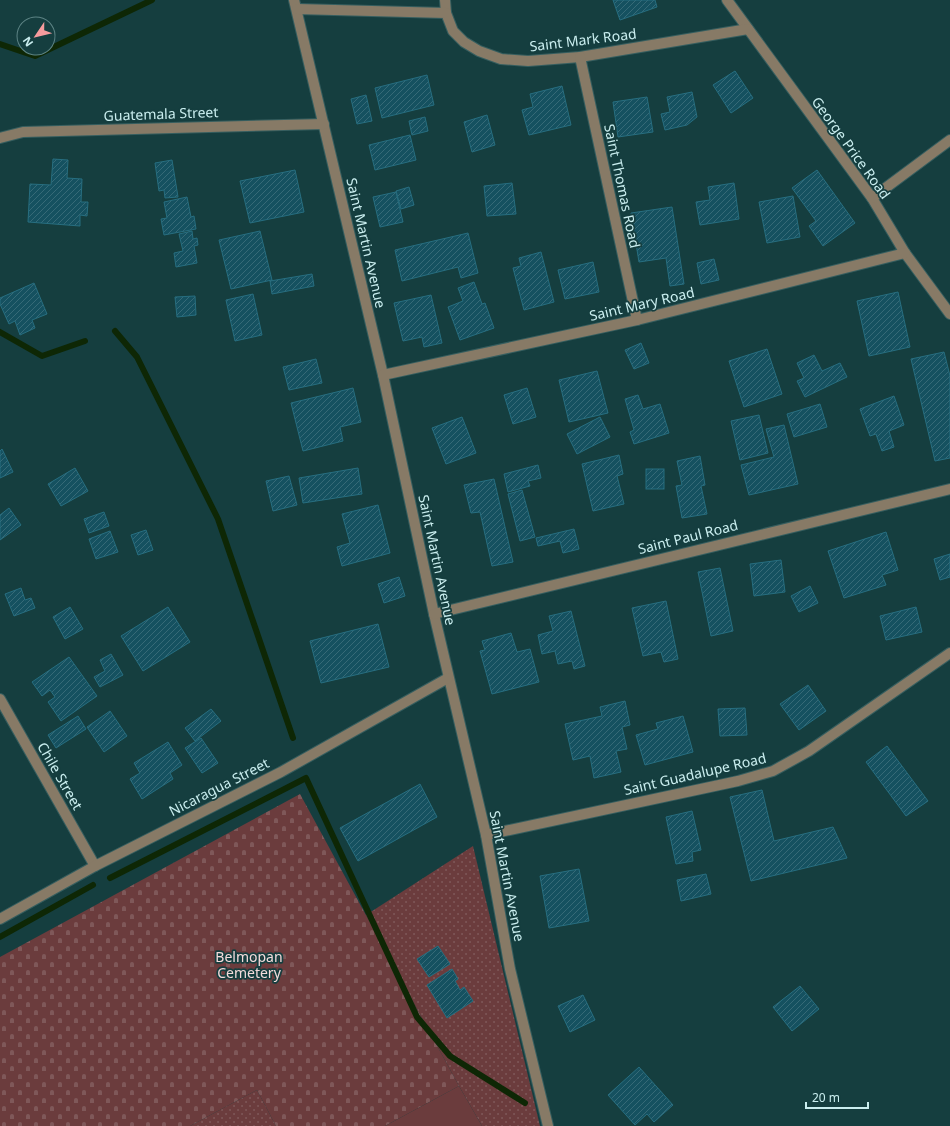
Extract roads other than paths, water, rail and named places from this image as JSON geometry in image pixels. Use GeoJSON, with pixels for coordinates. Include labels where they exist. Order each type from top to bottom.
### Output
{"type":"FeatureCollection","features":[{"type":"Feature","properties":{"kind":"street","name":"Saint Mark Road"},"geometry":{"type":"LineString","coordinates":[[445,0],[446,13],[453,31],[464,42],[479,51],[501,59],[528,61],[580,57],[748,29]]}},
{"type":"Feature","properties":{"kind":"street","name":"George Price Road"},"geometry":{"type":"LineString","coordinates":[[727,0],[872,198],[905,253],[950,314]]}},
{"type":"Feature","properties":{"kind":"street"},"geometry":{"type":"LineString","coordinates":[[296,5],[446,13]]}},
{"type":"Feature","properties":{"kind":"street","name":"Saint Martin Avenue"},"geometry":{"type":"LineString","coordinates":[[296,5],[383,375],[448,678],[486,835],[510,969],[548,1126]]}},
{"type":"Feature","properties":{"kind":"street","name":"Saint Thomas Road"},"geometry":{"type":"LineString","coordinates":[[580,57],[637,320]]}},
{"type":"Feature","properties":{"kind":"street","name":"Guatemala Street"},"geometry":{"type":"LineString","coordinates":[[0,138],[23,132],[324,124]]}},
{"type":"Feature","properties":{"kind":"street"},"geometry":{"type":"LineString","coordinates":[[872,198],[950,140]]}},
{"type":"Feature","properties":{"kind":"street","name":"Saint Mary Road"},"geometry":{"type":"LineString","coordinates":[[383,375],[637,320],[905,253]]}},
{"type":"Feature","properties":{"kind":"street","name":"Saint Paul Road"},"geometry":{"type":"LineString","coordinates":[[434,614],[950,489]]}},
{"type":"Feature","properties":{"kind":"street","name":"Saint Guadalupe Road"},"geometry":{"type":"LineString","coordinates":[[486,835],[773,771],[809,751],[950,653]]}},
{"type":"Feature","properties":{"kind":"street","name":"Nicaragua Street"},"geometry":{"type":"LineString","coordinates":[[0,919],[95,866],[287,768],[448,678]]}},
{"type":"Feature","properties":{"kind":"street","name":"Chile Street"},"geometry":{"type":"LineString","coordinates":[[0,699],[95,866]]}},
{"type":"Feature","properties":{"kind":"waterway"},"geometry":{"type":"LineString","coordinates":[[0,44],[35,56],[152,0]]}},
{"type":"Feature","properties":{"kind":"waterway"},"geometry":{"type":"LineString","coordinates":[[115,331],[137,357],[218,519],[293,738]]}},
{"type":"Feature","properties":{"kind":"waterway"},"geometry":{"type":"LineString","coordinates":[[0,332],[42,356],[85,341]]}},
{"type":"Feature","properties":{"kind":"waterway"},"geometry":{"type":"LineString","coordinates":[[110,878],[306,778],[417,1017],[450,1056],[525,1103]]}},
{"type":"Feature","properties":{"kind":"waterway"},"geometry":{"type":"LineString","coordinates":[[0,937],[93,885]]}},
{"type":"Feature","properties":{"kind":"park label","name":"Belmopan Cemetery"},"geometry":{"type":"Point","coordinates":[249,966]}}]}
